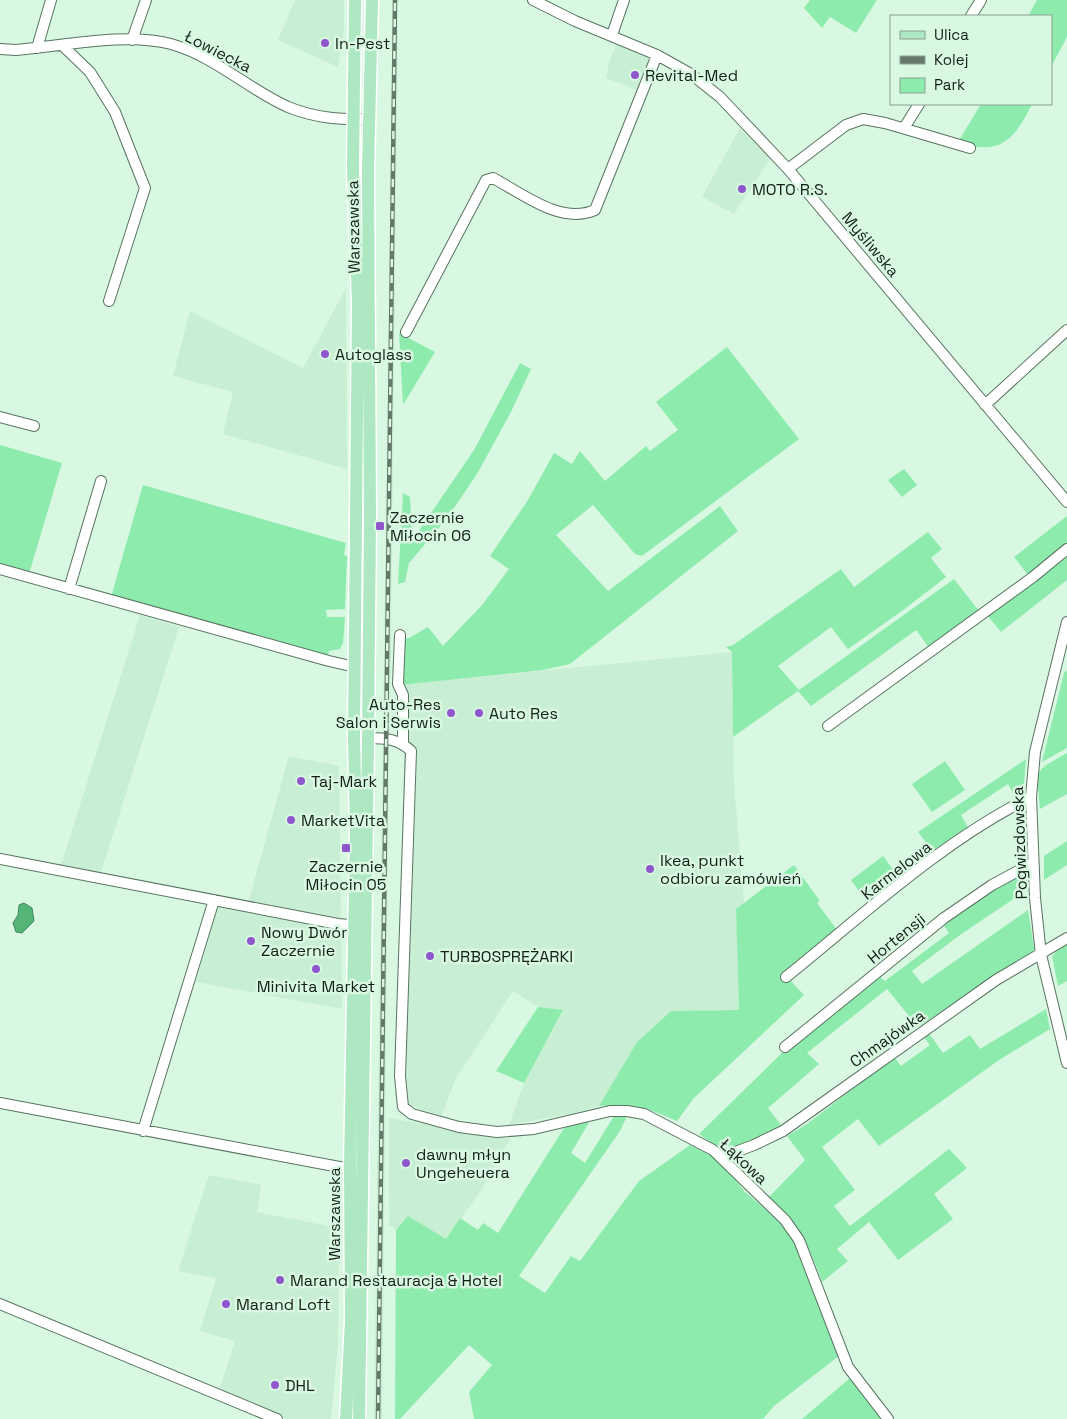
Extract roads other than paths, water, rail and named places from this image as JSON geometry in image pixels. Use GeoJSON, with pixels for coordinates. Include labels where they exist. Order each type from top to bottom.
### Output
{"type":"FeatureCollection","features":[{"type":"Feature","properties":{"kind":"main road","name":"Warszawska"},"geometry":{"type":"LineString","coordinates":[[355,0],[353,177],[358,302],[355,667],[356,830],[359,926]]}},
{"type":"Feature","properties":{"kind":"main road","name":"Warszawska"},"geometry":{"type":"LineString","coordinates":[[359,926],[368,738],[372,0]]}},
{"type":"Feature","properties":{"kind":"main road"},"geometry":{"type":"LineString","coordinates":[[357,1102],[359,926]]}},
{"type":"Feature","properties":{"kind":"main road","name":"Warszawska"},"geometry":{"type":"LineString","coordinates":[[346,1419],[351,1321],[350,1169],[357,1102]]}},
{"type":"Feature","properties":{"kind":"main road","name":"Warszawska"},"geometry":{"type":"LineString","coordinates":[[357,1102],[359,1419]]}},
{"type":"Feature","properties":{"kind":"street"},"geometry":{"type":"LineString","coordinates":[[38,48],[51,0]]}},
{"type":"Feature","properties":{"kind":"street"},"geometry":{"type":"LineString","coordinates":[[132,40],[146,0]]}},
{"type":"Feature","properties":{"kind":"street","name":"Myśliwska"},"geometry":{"type":"LineString","coordinates":[[533,0],[575,22],[657,54],[691,74],[720,97],[788,169],[1067,502]]}},
{"type":"Feature","properties":{"kind":"street"},"geometry":{"type":"LineString","coordinates":[[612,35],[624,0]]}},
{"type":"Feature","properties":{"kind":"street"},"geometry":{"type":"LineString","coordinates":[[972,15],[981,0]]}},
{"type":"Feature","properties":{"kind":"street","name":"Łowiecka"},"geometry":{"type":"LineString","coordinates":[[0,49],[16,50],[132,40],[171,44],[202,57],[286,106],[304,113],[336,119],[370,119]]}},
{"type":"Feature","properties":{"kind":"street"},"geometry":{"type":"LineString","coordinates":[[63,46],[90,72],[115,112],[145,188],[109,301]]}},
{"type":"Feature","properties":{"kind":"street"},"geometry":{"type":"LineString","coordinates":[[406,332],[486,180],[493,178],[560,213],[577,215],[595,210],[657,54]]}},
{"type":"Feature","properties":{"kind":"street"},"geometry":{"type":"LineString","coordinates":[[904,128],[917,105]]}},
{"type":"Feature","properties":{"kind":"street"},"geometry":{"type":"LineString","coordinates":[[788,169],[846,125],[863,119],[904,128],[970,148]]}},
{"type":"Feature","properties":{"kind":"street"},"geometry":{"type":"LineString","coordinates":[[986,405],[1067,330]]}},
{"type":"Feature","properties":{"kind":"street"},"geometry":{"type":"LineString","coordinates":[[0,417],[34,426]]}},
{"type":"Feature","properties":{"kind":"street"},"geometry":{"type":"LineString","coordinates":[[69,589],[101,481]]}},
{"type":"Feature","properties":{"kind":"street"},"geometry":{"type":"LineString","coordinates":[[828,726],[1033,577],[1067,549]]}},
{"type":"Feature","properties":{"kind":"street"},"geometry":{"type":"LineString","coordinates":[[0,569],[368,670]]}},
{"type":"Feature","properties":{"kind":"street","name":"Pogwizdowska"},"geometry":{"type":"LineString","coordinates":[[1067,622],[1035,752],[1031,796],[1033,863],[1041,955],[1067,1063]]}},
{"type":"Feature","properties":{"kind":"street"},"geometry":{"type":"LineString","coordinates":[[368,738],[403,743],[403,696],[398,684],[400,635]]}},
{"type":"Feature","properties":{"kind":"street","name":"Łąkowa"},"geometry":{"type":"LineString","coordinates":[[403,743],[411,751],[400,1076],[403,1107],[412,1114],[459,1127],[497,1132],[534,1129],[610,1111],[627,1111],[644,1114],[722,1157],[785,1220],[799,1240],[848,1367],[888,1419]]}},
{"type":"Feature","properties":{"kind":"street","name":"Karmelowa"},"geometry":{"type":"LineString","coordinates":[[786,977],[932,861],[1008,809],[1031,796]]}},
{"type":"Feature","properties":{"kind":"street"},"geometry":{"type":"LineString","coordinates":[[0,859],[338,924],[359,926]]}},
{"type":"Feature","properties":{"kind":"street","name":"Hortensji"},"geometry":{"type":"LineString","coordinates":[[785,1047],[944,918],[992,885],[1033,863]]}},
{"type":"Feature","properties":{"kind":"street"},"geometry":{"type":"LineString","coordinates":[[143,1131],[214,900]]}},
{"type":"Feature","properties":{"kind":"street","name":"Chmajówka"},"geometry":{"type":"LineString","coordinates":[[722,1157],[754,1145],[783,1131],[996,980],[1067,938]]}},
{"type":"Feature","properties":{"kind":"street"},"geometry":{"type":"LineString","coordinates":[[0,1103],[350,1169]]}},
{"type":"Feature","properties":{"kind":"street"},"geometry":{"type":"LineString","coordinates":[[0,1304],[277,1419]]}},
{"type":"Feature","properties":{"kind":"railway"},"geometry":{"type":"LineString","coordinates":[[378,1419],[395,0]]}},
{"type":"Feature","properties":{"kind":"place","name":"In-Pest"},"geometry":{"type":"Point","coordinates":[325,43]}},
{"type":"Feature","properties":{"kind":"place","name":"Revital-Med"},"geometry":{"type":"Point","coordinates":[635,75]}},
{"type":"Feature","properties":{"kind":"place","name":"MOTO R.S."},"geometry":{"type":"Point","coordinates":[742,189]}},
{"type":"Feature","properties":{"kind":"place","name":"Autoglass"},"geometry":{"type":"Point","coordinates":[325,354]}},
{"type":"Feature","properties":{"kind":"place","name":"Zaczernie Miłocin 06"},"geometry":{"type":"Point","coordinates":[380,526]}},
{"type":"Feature","properties":{"kind":"place","name":"Auto-Res Salon i Serwis"},"geometry":{"type":"Point","coordinates":[451,713]}},
{"type":"Feature","properties":{"kind":"place","name":"Auto Res"},"geometry":{"type":"Point","coordinates":[479,713]}},
{"type":"Feature","properties":{"kind":"place","name":"Taj-Mark"},"geometry":{"type":"Point","coordinates":[301,781]}},
{"type":"Feature","properties":{"kind":"place","name":"MarketVita"},"geometry":{"type":"Point","coordinates":[291,820]}},
{"type":"Feature","properties":{"kind":"place","name":"Zaczernie Miłocin 05"},"geometry":{"type":"Point","coordinates":[346,848]}},
{"type":"Feature","properties":{"kind":"place","name":"Ikea, punkt odbioru zamówień"},"geometry":{"type":"Point","coordinates":[650,869]}},
{"type":"Feature","properties":{"kind":"place","name":"Nowy Dwór Zaczernie"},"geometry":{"type":"Point","coordinates":[251,941]}},
{"type":"Feature","properties":{"kind":"place","name":"TURBOSPRĘŻARKI"},"geometry":{"type":"Point","coordinates":[430,956]}},
{"type":"Feature","properties":{"kind":"place","name":"Minivita Market"},"geometry":{"type":"Point","coordinates":[316,969]}},
{"type":"Feature","properties":{"kind":"place","name":"dawny młyn Ungeheuera"},"geometry":{"type":"Point","coordinates":[406,1163]}},
{"type":"Feature","properties":{"kind":"place","name":"Marand Restauracja & Hotel"},"geometry":{"type":"Point","coordinates":[280,1280]}},
{"type":"Feature","properties":{"kind":"place","name":"Marand Loft"},"geometry":{"type":"Point","coordinates":[226,1304]}},
{"type":"Feature","properties":{"kind":"place","name":"DHL"},"geometry":{"type":"Point","coordinates":[275,1385]}}]}
